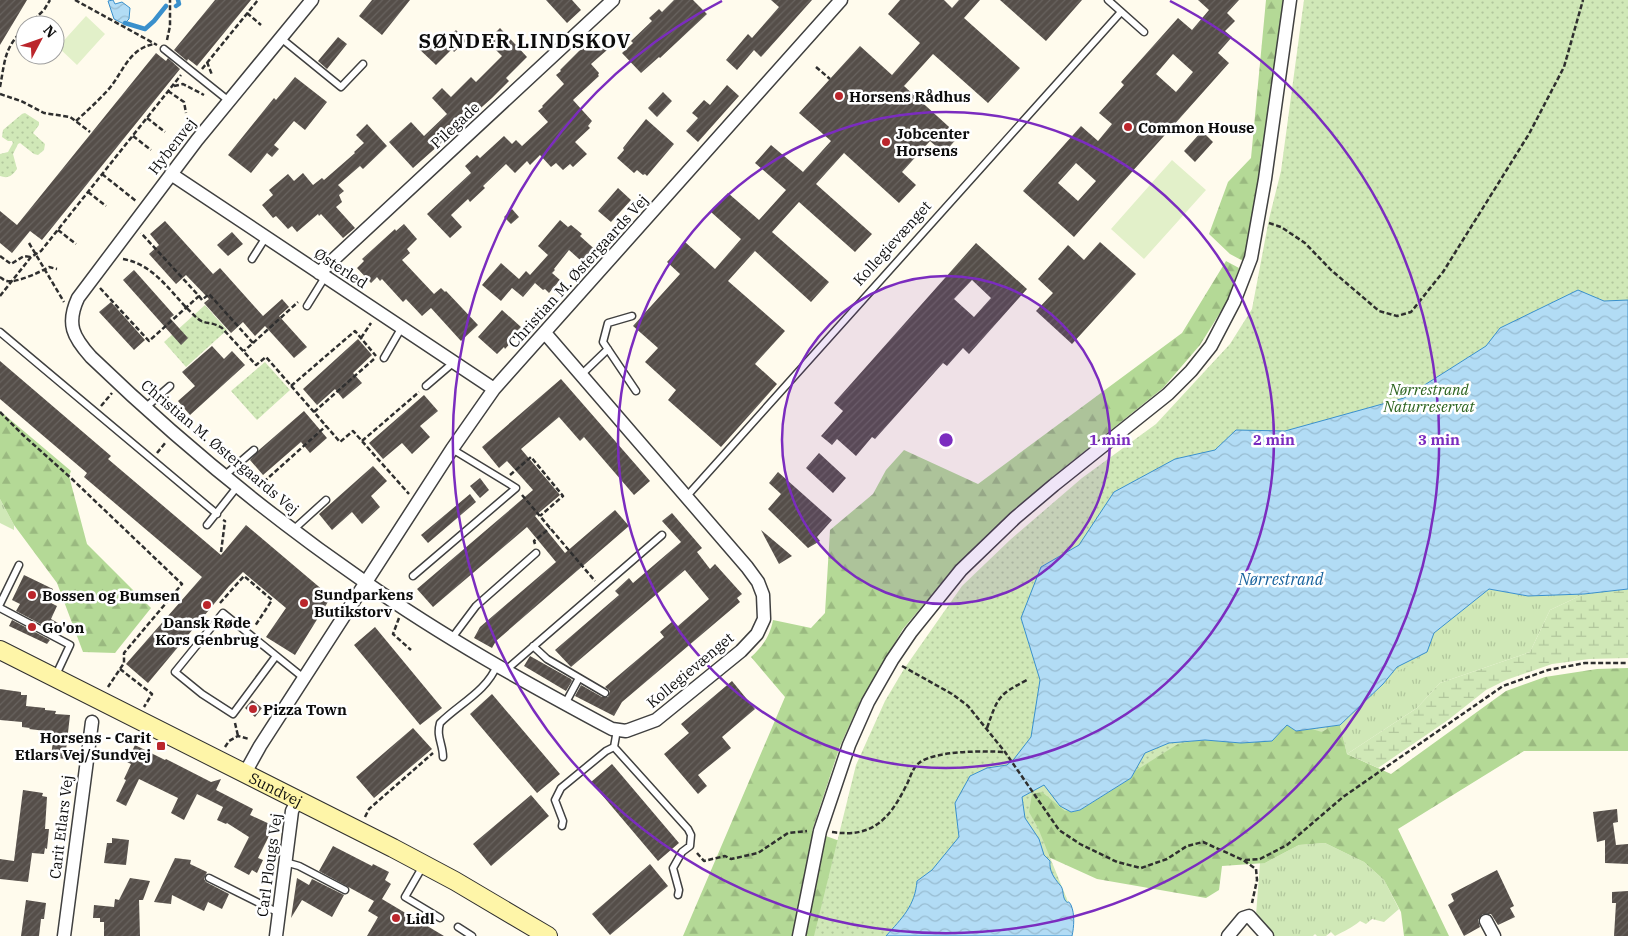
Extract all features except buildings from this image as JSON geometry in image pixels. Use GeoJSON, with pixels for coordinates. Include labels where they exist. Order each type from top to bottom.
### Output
{"type":"FeatureCollection","features":[{"type":"Feature","properties":{"kind":"main road","name":"Sundvej"},"geometry":{"type":"LineString","coordinates":[[0,650],[100,702],[245,772],[358,830],[424,865],[548,936]]}},
{"type":"Feature","properties":{"kind":"street","name":"Hybenvej"},"geometry":{"type":"LineString","coordinates":[[73,314],[78,298],[171,174],[312,0]]}},
{"type":"Feature","properties":{"kind":"street","name":"Pilegade"},"geometry":{"type":"LineString","coordinates":[[322,275],[613,0]]}},
{"type":"Feature","properties":{"kind":"street","name":"Christian M. Østergaards Vej"},"geometry":{"type":"LineString","coordinates":[[245,772],[452,449],[494,389],[841,0]]}},
{"type":"Feature","properties":{"kind":"street"},"geometry":{"type":"LineString","coordinates":[[800,936],[820,831],[849,745],[868,702],[892,660],[911,632],[961,570],[1034,502],[1168,394],[1191,371],[1211,346],[1234,302],[1251,258],[1267,170],[1290,0]]}},
{"type":"Feature","properties":{"kind":"street","name":"Østerled"},"geometry":{"type":"LineString","coordinates":[[171,174],[494,389]]}},
{"type":"Feature","properties":{"kind":"street","name":"Christian M. Østergaards Vej"},"geometry":{"type":"LineString","coordinates":[[73,314],[73,332],[79,344],[145,408],[237,487],[366,583]]}},
{"type":"Feature","properties":{"kind":"street","name":"Kollegievænget"},"geometry":{"type":"LineString","coordinates":[[545,333],[687,496],[758,582],[762,595],[764,619],[757,634],[741,651],[656,720],[626,731],[617,730]]}},
{"type":"Feature","properties":{"kind":"street"},"geometry":{"type":"LineString","coordinates":[[366,583],[403,608],[501,667],[565,704],[617,730]]}},
{"type":"Feature","properties":{"kind":"street","name":"Carit Etlars Vej"},"geometry":{"type":"LineString","coordinates":[[64,936],[92,722]]}},
{"type":"Feature","properties":{"kind":"street","name":"Carl Plougs Vej"},"geometry":{"type":"LineString","coordinates":[[276,936],[292,811],[298,799]]}},
{"type":"Feature","properties":{"kind":"street"},"geometry":{"type":"LineString","coordinates":[[1228,936],[1243,918],[1249,916],[1266,936]]}},
{"type":"Feature","properties":{"kind":"street"},"geometry":{"type":"LineString","coordinates":[[1486,921],[1494,936]]}},
{"type":"Feature","properties":{"kind":"lane"},"geometry":{"type":"LineString","coordinates":[[1108,0],[1144,32]]}},
{"type":"Feature","properties":{"kind":"lane","name":"Kollegievænget"},"geometry":{"type":"LineString","coordinates":[[687,496],[1121,12]]}},
{"type":"Feature","properties":{"kind":"lane"},"geometry":{"type":"LineString","coordinates":[[282,39],[341,87],[363,64]]}},
{"type":"Feature","properties":{"kind":"lane"},"geometry":{"type":"LineString","coordinates":[[164,49],[227,103]]}},
{"type":"Feature","properties":{"kind":"lane"},"geometry":{"type":"LineString","coordinates":[[252,259],[266,237]]}},
{"type":"Feature","properties":{"kind":"lane"},"geometry":{"type":"LineString","coordinates":[[307,306],[322,275]]}},
{"type":"Feature","properties":{"kind":"lane"},"geometry":{"type":"LineString","coordinates":[[632,316],[608,324],[603,342],[636,391]]}},
{"type":"Feature","properties":{"kind":"lane"},"geometry":{"type":"LineString","coordinates":[[384,358],[402,327]]}},
{"type":"Feature","properties":{"kind":"lane"},"geometry":{"type":"LineString","coordinates":[[0,332],[217,514]]}},
{"type":"Feature","properties":{"kind":"lane"},"geometry":{"type":"LineString","coordinates":[[582,374],[608,350]]}},
{"type":"Feature","properties":{"kind":"lane"},"geometry":{"type":"LineString","coordinates":[[426,386],[454,362]]}},
{"type":"Feature","properties":{"kind":"lane"},"geometry":{"type":"LineString","coordinates":[[145,408],[170,386]]}},
{"type":"Feature","properties":{"kind":"lane"},"geometry":{"type":"LineString","coordinates":[[413,576],[516,488],[452,449]]}},
{"type":"Feature","properties":{"kind":"lane"},"geometry":{"type":"LineString","coordinates":[[224,476],[254,450]]}},
{"type":"Feature","properties":{"kind":"lane"},"geometry":{"type":"LineString","coordinates":[[208,525],[237,487]]}},
{"type":"Feature","properties":{"kind":"lane"},"geometry":{"type":"LineString","coordinates":[[293,530],[326,500]]}},
{"type":"Feature","properties":{"kind":"lane"},"geometry":{"type":"LineString","coordinates":[[443,757],[437,733],[440,723],[486,684],[501,667],[533,646],[662,535]]}},
{"type":"Feature","properties":{"kind":"lane"},"geometry":{"type":"LineString","coordinates":[[452,638],[476,606],[536,553]]}},
{"type":"Feature","properties":{"kind":"lane"},"geometry":{"type":"LineString","coordinates":[[0,604],[19,565]]}},
{"type":"Feature","properties":{"kind":"lane"},"geometry":{"type":"LineString","coordinates":[[0,608],[70,645],[54,678]]}},
{"type":"Feature","properties":{"kind":"lane"},"geometry":{"type":"LineString","coordinates":[[276,656],[232,714],[202,694],[175,672],[223,613],[305,678]]}},
{"type":"Feature","properties":{"kind":"lane"},"geometry":{"type":"LineString","coordinates":[[533,646],[547,659],[605,693]]}},
{"type":"Feature","properties":{"kind":"lane"},"geometry":{"type":"LineString","coordinates":[[565,704],[579,678]]}},
{"type":"Feature","properties":{"kind":"lane"},"geometry":{"type":"LineString","coordinates":[[614,747],[617,730]]}},
{"type":"Feature","properties":{"kind":"lane"},"geometry":{"type":"LineString","coordinates":[[562,826],[563,821],[555,800],[561,788],[606,751],[614,747]]}},
{"type":"Feature","properties":{"kind":"lane"},"geometry":{"type":"LineString","coordinates":[[614,747],[688,829],[691,835],[690,846],[682,852],[673,868],[679,890],[678,895]]}},
{"type":"Feature","properties":{"kind":"lane"},"geometry":{"type":"LineString","coordinates":[[285,862],[299,866],[345,890]]}},
{"type":"Feature","properties":{"kind":"lane"},"geometry":{"type":"LineString","coordinates":[[424,865],[405,897],[440,918]]}},
{"type":"Feature","properties":{"kind":"lane"},"geometry":{"type":"LineString","coordinates":[[209,878],[279,913]]}},
{"type":"Feature","properties":{"kind":"lane"},"geometry":{"type":"LineString","coordinates":[[458,927],[472,936]]}},
{"type":"Feature","properties":{"kind":"path"},"geometry":{"type":"LineString","coordinates":[[39,15],[50,0]]}},
{"type":"Feature","properties":{"kind":"path"},"geometry":{"type":"LineString","coordinates":[[76,0],[164,49],[170,26],[170,0]]}},
{"type":"Feature","properties":{"kind":"path"},"geometry":{"type":"LineString","coordinates":[[197,76],[258,0]]}},
{"type":"Feature","properties":{"kind":"path"},"geometry":{"type":"LineString","coordinates":[[1258,219],[1280,227],[1305,243],[1331,270],[1378,311],[1397,316],[1411,312],[1443,272],[1529,134],[1564,67],[1583,0]]}},
{"type":"Feature","properties":{"kind":"path"},"geometry":{"type":"LineString","coordinates":[[247,13],[261,25]]}},
{"type":"Feature","properties":{"kind":"path"},"geometry":{"type":"LineString","coordinates":[[0,87],[4,60],[9,46],[15,39]]}},
{"type":"Feature","properties":{"kind":"path"},"geometry":{"type":"LineString","coordinates":[[76,121],[108,90],[133,54],[143,46],[155,44]]}},
{"type":"Feature","properties":{"kind":"path"},"geometry":{"type":"LineString","coordinates":[[816,68],[830,79]]}},
{"type":"Feature","properties":{"kind":"path"},"geometry":{"type":"LineString","coordinates":[[0,296],[31,257],[41,251],[182,74]]}},
{"type":"Feature","properties":{"kind":"path"},"geometry":{"type":"LineString","coordinates":[[173,86],[182,84],[227,103]]}},
{"type":"Feature","properties":{"kind":"path"},"geometry":{"type":"LineString","coordinates":[[168,91],[184,102],[186,113]]}},
{"type":"Feature","properties":{"kind":"path"},"geometry":{"type":"LineString","coordinates":[[0,94],[21,101],[44,113],[70,118],[90,132]]}},
{"type":"Feature","properties":{"kind":"path"},"geometry":{"type":"LineString","coordinates":[[147,118],[165,132]]}},
{"type":"Feature","properties":{"kind":"path"},"geometry":{"type":"LineString","coordinates":[[133,136],[151,150]]}},
{"type":"Feature","properties":{"kind":"path"},"geometry":{"type":"LineString","coordinates":[[102,174],[134,199]]}},
{"type":"Feature","properties":{"kind":"path"},"geometry":{"type":"LineString","coordinates":[[88,192],[106,206]]}},
{"type":"Feature","properties":{"kind":"path"},"geometry":{"type":"LineString","coordinates":[[134,224],[198,296],[202,300],[209,294],[253,343]]}},
{"type":"Feature","properties":{"kind":"path"},"geometry":{"type":"LineString","coordinates":[[58,230],[76,244]]}},
{"type":"Feature","properties":{"kind":"path"},"geometry":{"type":"LineString","coordinates":[[29,243],[63,302],[73,314]]}},
{"type":"Feature","properties":{"kind":"path"},"geometry":{"type":"LineString","coordinates":[[0,256],[11,264],[24,256],[31,257]]}},
{"type":"Feature","properties":{"kind":"path"},"geometry":{"type":"LineString","coordinates":[[109,256],[135,261],[151,270],[199,320],[215,323],[222,328],[256,365],[266,357],[340,442],[353,431],[407,493],[419,500]]}},
{"type":"Feature","properties":{"kind":"path"},"geometry":{"type":"LineString","coordinates":[[0,277],[7,281],[36,274],[49,267],[57,269]]}},
{"type":"Feature","properties":{"kind":"path"},"geometry":{"type":"LineString","coordinates":[[92,279],[149,341],[198,296]]}},
{"type":"Feature","properties":{"kind":"path"},"geometry":{"type":"LineString","coordinates":[[244,351],[300,300]]}},
{"type":"Feature","properties":{"kind":"path"},"geometry":{"type":"LineString","coordinates":[[361,338],[378,312]]}},
{"type":"Feature","properties":{"kind":"path"},"geometry":{"type":"LineString","coordinates":[[291,386],[349,334],[355,332],[361,338],[377,357],[314,412]]}},
{"type":"Feature","properties":{"kind":"path"},"geometry":{"type":"LineString","coordinates":[[95,412],[119,384]]}},
{"type":"Feature","properties":{"kind":"path"},"geometry":{"type":"LineString","coordinates":[[362,441],[426,386]]}},
{"type":"Feature","properties":{"kind":"path"},"geometry":{"type":"LineString","coordinates":[[0,412],[182,584],[124,653],[124,663],[112,678],[100,702]]}},
{"type":"Feature","properties":{"kind":"path"},"geometry":{"type":"LineString","coordinates":[[248,495],[326,426]]}},
{"type":"Feature","properties":{"kind":"path"},"geometry":{"type":"LineString","coordinates":[[152,459],[174,434]]}},
{"type":"Feature","properties":{"kind":"path"},"geometry":{"type":"LineString","coordinates":[[504,480],[531,457],[563,496],[540,516]]}},
{"type":"Feature","properties":{"kind":"path"},"geometry":{"type":"LineString","coordinates":[[516,488],[601,588]]}},
{"type":"Feature","properties":{"kind":"path"},"geometry":{"type":"LineString","coordinates":[[217,514],[225,521],[221,552]]}},
{"type":"Feature","properties":{"kind":"path"},"geometry":{"type":"LineString","coordinates":[[536,553],[534,541],[550,528]]}},
{"type":"Feature","properties":{"kind":"path"},"geometry":{"type":"LineString","coordinates":[[223,613],[217,608],[244,576],[272,600],[250,634]]}},
{"type":"Feature","properties":{"kind":"path"},"geometry":{"type":"LineString","coordinates":[[403,608],[393,634],[411,650]]}},
{"type":"Feature","properties":{"kind":"path"},"geometry":{"type":"LineString","coordinates":[[892,660],[952,694],[968,706],[1009,757],[1059,830],[1080,844],[1117,862],[1141,868],[1167,859],[1187,846],[1203,842],[1243,860],[1256,869],[1257,880],[1249,916]]}},
{"type":"Feature","properties":{"kind":"path"},"geometry":{"type":"LineString","coordinates":[[1243,860],[1260,859],[1287,845],[1343,797],[1503,686],[1548,670],[1585,664],[1628,663]]}},
{"type":"Feature","properties":{"kind":"path"},"geometry":{"type":"LineString","coordinates":[[120,669],[152,694],[136,719]]}},
{"type":"Feature","properties":{"kind":"path"},"geometry":{"type":"LineString","coordinates":[[987,728],[994,708],[1001,696],[1006,691],[1027,680]]}},
{"type":"Feature","properties":{"kind":"path"},"geometry":{"type":"LineString","coordinates":[[232,714],[238,736]]}},
{"type":"Feature","properties":{"kind":"path"},"geometry":{"type":"LineString","coordinates":[[219,760],[229,741],[238,736],[248,738],[260,746]]}},
{"type":"Feature","properties":{"kind":"path"},"geometry":{"type":"LineString","coordinates":[[358,830],[369,809],[441,746]]}},
{"type":"Feature","properties":{"kind":"path"},"geometry":{"type":"LineString","coordinates":[[690,846],[704,861],[725,856],[731,859],[758,853],[788,833],[820,831],[842,834],[861,833],[875,828],[887,816],[901,796],[912,772],[920,762],[933,757],[973,750],[1005,752]]}},
{"type":"Feature","properties":{"kind":"green space"},"geometry":{"type":"Polygon","coordinates":[[[1266,0],[1284,0],[1250,238],[1243,261],[1230,254],[1209,234],[1228,182],[1251,158],[1266,0]]]}},
{"type":"Feature","properties":{"kind":"green space","name":"Nørrestrand Naturreservat"},"geometry":{"type":"Polygon","coordinates":[[[1304,0],[1628,0],[1628,585],[1598,594],[1535,591],[1493,585],[1438,629],[1415,663],[1384,677],[1353,713],[1322,732],[1288,722],[1245,743],[1224,735],[1178,744],[1076,808],[1065,811],[1042,792],[1032,794],[1029,812],[1038,828],[1073,914],[1072,936],[814,936],[856,765],[885,701],[904,669],[962,586],[1010,540],[1082,478],[1156,424],[1230,344],[1252,309],[1269,219],[1281,171],[1304,0]]]}},
{"type":"Feature","properties":{"kind":"green space"},"geometry":{"type":"Polygon","coordinates":[[[86,16],[105,34],[77,65],[65,54],[65,39],[86,16]]]}},
{"type":"Feature","properties":{"kind":"green space"},"geometry":{"type":"Polygon","coordinates":[[[25,113],[39,122],[33,133],[45,144],[44,150],[38,155],[20,143],[18,144],[13,154],[17,169],[10,176],[0,176],[0,154],[8,152],[13,143],[2,137],[3,130],[25,113]]]}},
{"type":"Feature","properties":{"kind":"green space"},"geometry":{"type":"Polygon","coordinates":[[[1172,160],[1206,190],[1144,259],[1111,229],[1172,160]]]}},
{"type":"Feature","properties":{"kind":"green space"},"geometry":{"type":"Polygon","coordinates":[[[1226,261],[1239,268],[1228,300],[1200,345],[1163,388],[1049,480],[955,567],[903,629],[861,700],[840,746],[812,831],[837,840],[866,838],[886,936],[683,936],[785,697],[751,657],[765,640],[773,620],[811,628],[825,613],[830,530],[873,494],[886,470],[904,450],[978,484],[1182,333],[1226,261]]]}},
{"type":"Feature","properties":{"kind":"green space"},"geometry":{"type":"Polygon","coordinates":[[[205,305],[227,330],[186,367],[164,342],[205,305]]]}},
{"type":"Feature","properties":{"kind":"green space"},"geometry":{"type":"Polygon","coordinates":[[[265,362],[290,390],[257,420],[231,391],[265,362]]]}},
{"type":"Feature","properties":{"kind":"green space"},"geometry":{"type":"Polygon","coordinates":[[[0,411],[71,471],[69,476],[87,544],[151,608],[115,653],[83,652],[57,583],[14,525],[0,499],[0,411]]]}},
{"type":"Feature","properties":{"kind":"green space"},"geometry":{"type":"Polygon","coordinates":[[[0,499],[14,525],[14,530],[0,523],[0,499]]]}},
{"type":"Feature","properties":{"kind":"green space"},"geometry":{"type":"Polygon","coordinates":[[[1489,589],[1528,596],[1584,594],[1550,610],[1530,652],[1440,683],[1417,708],[1347,754],[1340,725],[1383,684],[1397,667],[1434,633],[1489,589]]]}},
{"type":"Feature","properties":{"kind":"green space"},"geometry":{"type":"Polygon","coordinates":[[[1628,589],[1628,658],[1589,659],[1552,664],[1506,680],[1486,690],[1448,720],[1378,768],[1347,754],[1417,708],[1440,683],[1530,652],[1550,610],[1584,594],[1628,589]]]}},
{"type":"Feature","properties":{"kind":"green space"},"geometry":{"type":"Polygon","coordinates":[[[1628,668],[1628,751],[1524,751],[1398,829],[1449,936],[1404,936],[1401,912],[1384,880],[1364,862],[1325,843],[1299,845],[1265,863],[1222,866],[1219,890],[1206,898],[1097,879],[1044,855],[1022,797],[1044,785],[1071,812],[1080,810],[1131,778],[1145,753],[1169,743],[1205,740],[1241,743],[1287,725],[1296,731],[1340,725],[1347,754],[1391,774],[1506,691],[1545,677],[1597,669],[1628,668]]]}},
{"type":"Feature","properties":{"kind":"green space"},"geometry":{"type":"Polygon","coordinates":[[[1325,843],[1364,862],[1384,880],[1399,909],[1384,922],[1372,919],[1366,924],[1360,921],[1335,936],[1331,932],[1326,936],[1317,936],[1315,934],[1313,936],[1273,936],[1256,915],[1260,863],[1265,863],[1299,845],[1325,843]]]}},
{"type":"Feature","properties":{"kind":"water"},"geometry":{"type":"Polygon","coordinates":[[[113,0],[115,4],[122,2],[130,8],[129,19],[124,24],[114,19],[108,1],[113,0]]]}},
{"type":"Feature","properties":{"kind":"water","name":"Nørrestrand"},"geometry":{"type":"Polygon","coordinates":[[[1578,290],[1604,301],[1628,300],[1628,589],[1584,594],[1528,596],[1489,589],[1434,633],[1427,652],[1397,667],[1383,684],[1340,725],[1296,731],[1287,725],[1272,741],[1241,743],[1205,740],[1169,743],[1145,753],[1131,778],[1080,810],[1071,812],[1060,806],[1044,785],[1022,797],[1025,818],[1039,839],[1044,855],[1050,861],[1051,871],[1063,890],[1065,900],[1071,905],[1074,921],[1072,936],[886,936],[911,905],[917,881],[932,870],[959,837],[955,803],[970,776],[987,768],[1007,765],[1031,737],[1040,680],[1021,618],[1041,567],[1079,545],[1114,492],[1175,459],[1215,450],[1236,430],[1285,431],[1404,398],[1486,346],[1500,328],[1578,290]]]}},
{"type":"Feature","properties":{"kind":"waterway"},"geometry":{"type":"LineString","coordinates":[[176,6],[179,4],[178,0]]}},
{"type":"Feature","properties":{"kind":"waterway"},"geometry":{"type":"LineString","coordinates":[[125,23],[145,29],[166,6]]}},
{"type":"Feature","properties":{"kind":"place","name":"Horsens Rådhus"},"geometry":{"type":"Point","coordinates":[839,96]}},
{"type":"Feature","properties":{"kind":"place","name":"Common House"},"geometry":{"type":"Point","coordinates":[1128,127]}},
{"type":"Feature","properties":{"kind":"place","name":"Jobcenter Horsens"},"geometry":{"type":"Point","coordinates":[886,142]}},
{"type":"Feature","properties":{"kind":"place","name":"Bossen og Bumsen"},"geometry":{"type":"Point","coordinates":[32,595]}},
{"type":"Feature","properties":{"kind":"place","name":"Sundparkens Butikstorv"},"geometry":{"type":"Point","coordinates":[304,603]}},
{"type":"Feature","properties":{"kind":"place","name":"Dansk Røde Kors Genbrug"},"geometry":{"type":"Point","coordinates":[207,605]}},
{"type":"Feature","properties":{"kind":"place","name":"Go'on"},"geometry":{"type":"Point","coordinates":[32,627]}},
{"type":"Feature","properties":{"kind":"place","name":"Pizza Town"},"geometry":{"type":"Point","coordinates":[253,709]}},
{"type":"Feature","properties":{"kind":"place","name":"Horsens - Carit Etlars Vej/Sundvej"},"geometry":{"type":"Point","coordinates":[161,746]}},
{"type":"Feature","properties":{"kind":"place","name":"Lidl"},"geometry":{"type":"Point","coordinates":[396,918]}},
{"type":"Feature","properties":{"kind":"district","name":"SØNDER LINDSKOV"},"geometry":{"type":"Point","coordinates":[525,40]}}]}
